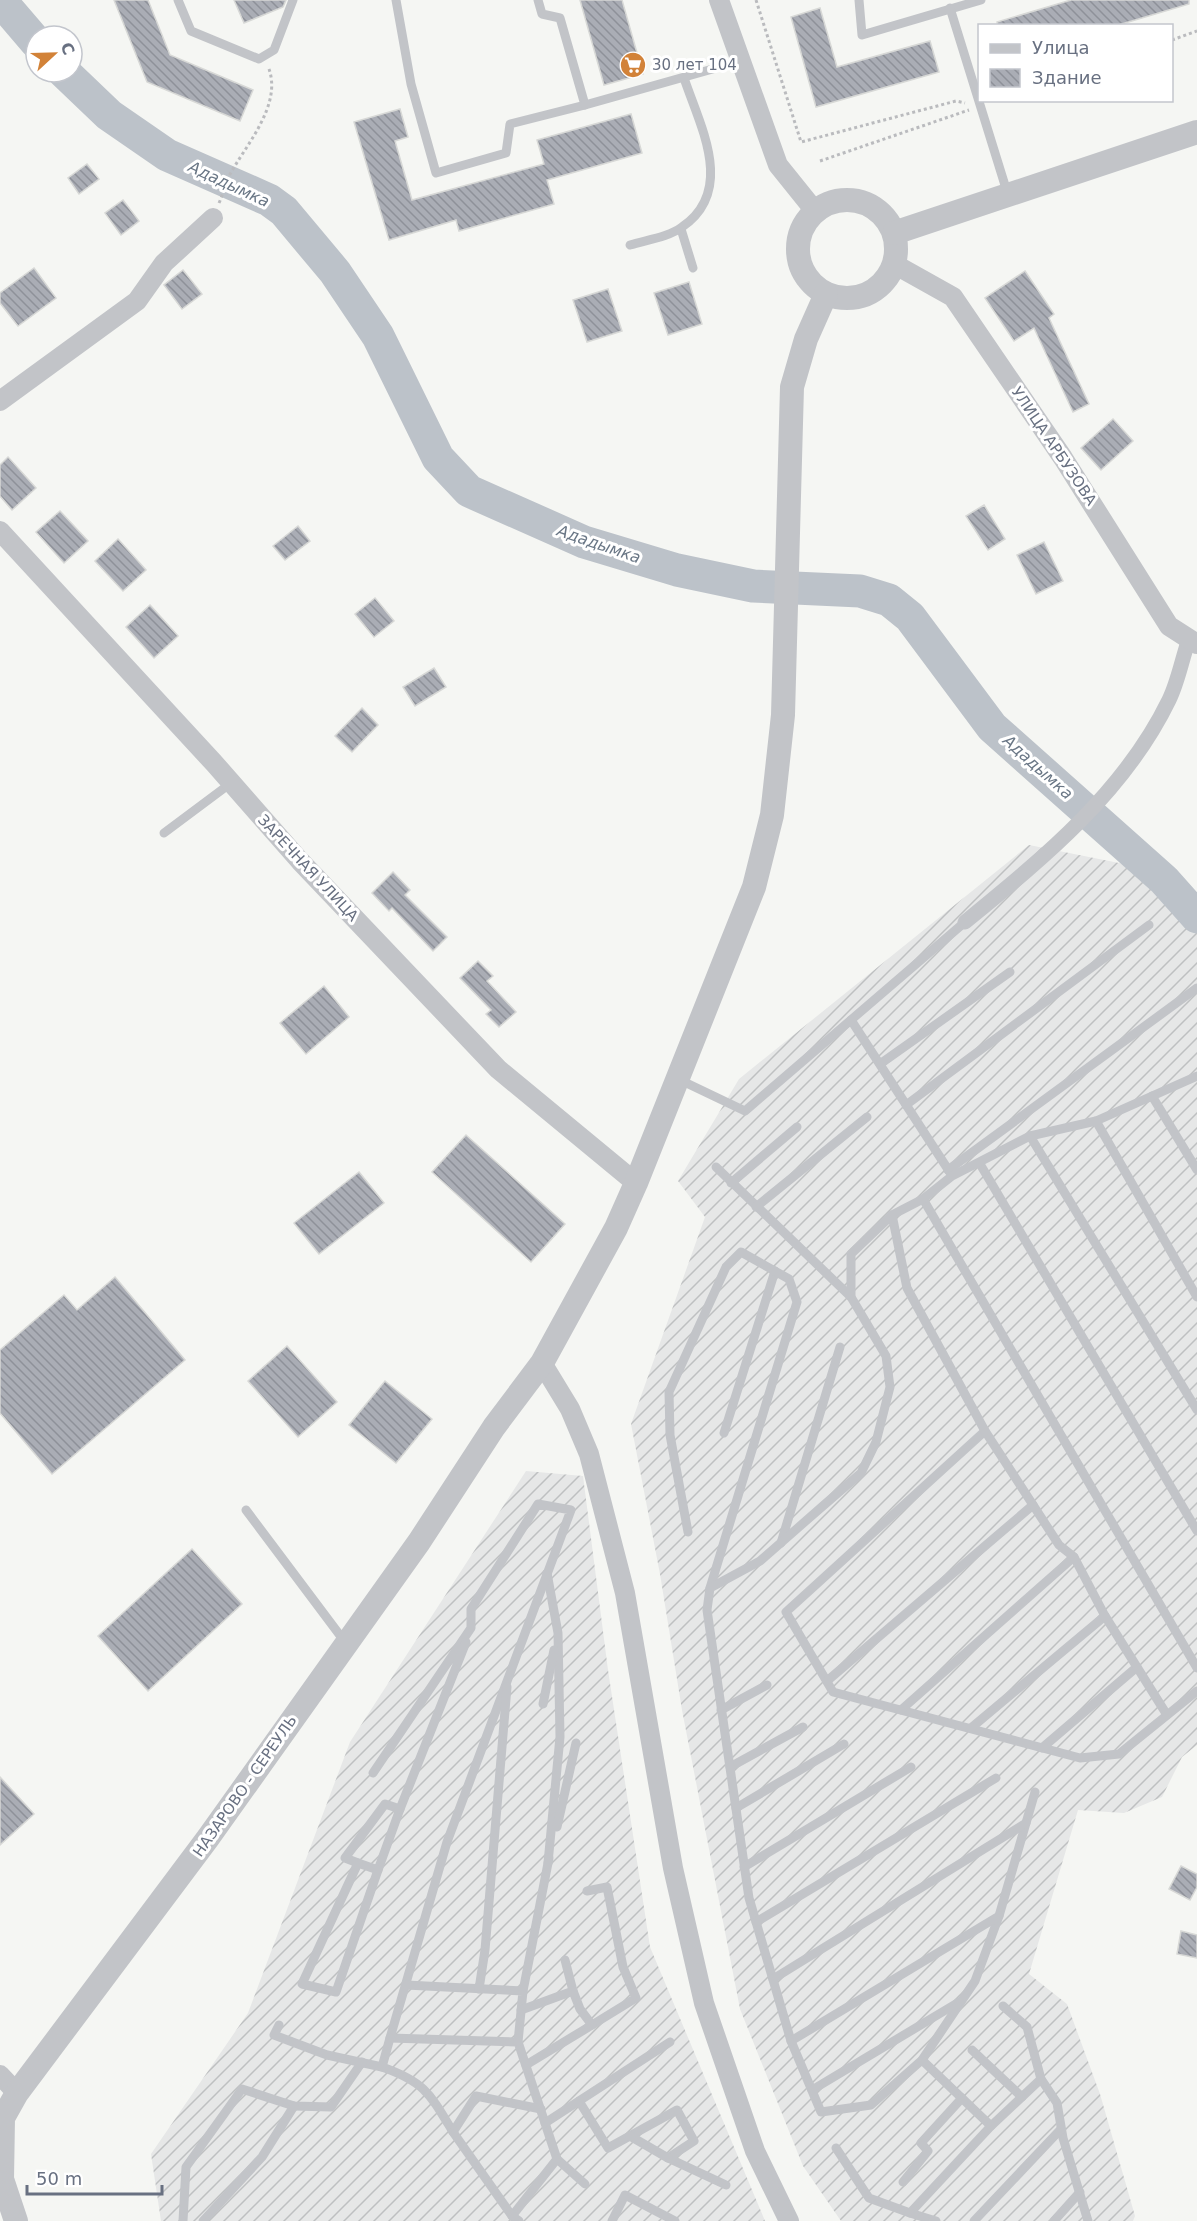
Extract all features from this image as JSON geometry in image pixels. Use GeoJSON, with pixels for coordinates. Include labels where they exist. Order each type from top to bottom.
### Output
{"type":"FeatureCollection","features":[{"type":"Feature","properties":{"kind":"street"},"geometry":{"type":"LineString","coordinates":[[719,0],[778,165],[815,211]]}},
{"type":"Feature","properties":{"kind":"street"},"geometry":{"type":"LineString","coordinates":[[894,233],[1197,132]]}},
{"type":"Feature","properties":{"kind":"street"},"geometry":{"type":"LineString","coordinates":[[834,201],[860,201],[874,207],[885,217],[894,233],[897,250],[894,264],[888,277],[869,294],[846,299],[826,294],[809,281],[798,257],[801,231],[815,211],[834,201]]}},
{"type":"Feature","properties":{"kind":"street"},"geometry":{"type":"LineString","coordinates":[[0,401],[137,301],[164,263],[213,218]]}},
{"type":"Feature","properties":{"kind":"street","name":"УЛИЦА АРБУЗОВА"},"geometry":{"type":"LineString","coordinates":[[894,264],[953,297],[1063,458],[1169,626],[1193,642]]}},
{"type":"Feature","properties":{"kind":"street","name":"НАЗАРОВО - СЕРЕУЛЬ"},"geometry":{"type":"LineString","coordinates":[[16,2221],[2,2179],[1,2146],[3,2118],[17,2093],[148,1921],[419,1542],[494,1427],[542,1363],[616,1228],[636,1184],[754,887],[772,814],[783,716],[792,387],[806,339],[826,294]]}},
{"type":"Feature","properties":{"kind":"street","name":"ЗАРЕЧНАЯ УЛИЦА"},"geometry":{"type":"LineString","coordinates":[[0,531],[300,861],[498,1069],[636,1184]]}},
{"type":"Feature","properties":{"kind":"street"},"geometry":{"type":"LineString","coordinates":[[965,922],[1071,832],[1128,767],[1169,700],[1193,642]]}},
{"type":"Feature","properties":{"kind":"street"},"geometry":{"type":"LineString","coordinates":[[542,1363],[570,1409],[589,1454],[625,1593],[673,1868],[704,2002],[755,2151],[789,2221]]}},
{"type":"Feature","properties":{"kind":"street"},"geometry":{"type":"LineString","coordinates":[[0,2075],[17,2093]]}},
{"type":"Feature","properties":{"kind":"lane"},"geometry":{"type":"LineString","coordinates":[[178,0],[191,31],[259,59],[274,50],[293,0]]}},
{"type":"Feature","properties":{"kind":"lane"},"geometry":{"type":"LineString","coordinates":[[396,0],[411,84],[436,172],[506,153],[510,124],[684,78],[741,60]]}},
{"type":"Feature","properties":{"kind":"lane"},"geometry":{"type":"LineString","coordinates":[[538,0],[542,14],[560,18],[585,105]]}},
{"type":"Feature","properties":{"kind":"lane"},"geometry":{"type":"LineString","coordinates":[[859,0],[862,35],[981,0]]}},
{"type":"Feature","properties":{"kind":"lane"},"geometry":{"type":"LineString","coordinates":[[950,8],[1008,195]]}},
{"type":"Feature","properties":{"kind":"lane"},"geometry":{"type":"LineString","coordinates":[[630,246],[681,229],[704,202],[711,183],[713,164],[684,78]]}},
{"type":"Feature","properties":{"kind":"lane"},"geometry":{"type":"LineString","coordinates":[[681,229],[693,268]]}},
{"type":"Feature","properties":{"kind":"lane"},"geometry":{"type":"LineString","coordinates":[[164,834],[231,783]]}},
{"type":"Feature","properties":{"kind":"lane"},"geometry":{"type":"LineString","coordinates":[[678,1079],[746,1111],[965,922]]}},
{"type":"Feature","properties":{"kind":"lane"},"geometry":{"type":"LineString","coordinates":[[906,1105],[1149,925]]}},
{"type":"Feature","properties":{"kind":"lane"},"geometry":{"type":"LineString","coordinates":[[879,1064],[1010,972]]}},
{"type":"Feature","properties":{"kind":"lane"},"geometry":{"type":"LineString","coordinates":[[851,1297],[851,1254],[892,1215],[923,1199],[950,1173],[1197,988]]}},
{"type":"Feature","properties":{"kind":"lane"},"geometry":{"type":"LineString","coordinates":[[851,1020],[950,1173]]}},
{"type":"Feature","properties":{"kind":"lane"},"geometry":{"type":"LineString","coordinates":[[950,1173],[980,1164],[1030,1136],[1096,1121],[1197,1076]]}},
{"type":"Feature","properties":{"kind":"lane"},"geometry":{"type":"LineString","coordinates":[[1152,1096],[1197,1170]]}},
{"type":"Feature","properties":{"kind":"lane"},"geometry":{"type":"LineString","coordinates":[[756,1207],[867,1117]]}},
{"type":"Feature","properties":{"kind":"lane"},"geometry":{"type":"LineString","coordinates":[[1096,1121],[1197,1297]]}},
{"type":"Feature","properties":{"kind":"lane"},"geometry":{"type":"LineString","coordinates":[[731,1183],[797,1126]]}},
{"type":"Feature","properties":{"kind":"lane"},"geometry":{"type":"LineString","coordinates":[[1030,1136],[1197,1410]]}},
{"type":"Feature","properties":{"kind":"lane"},"geometry":{"type":"LineString","coordinates":[[980,1164],[1197,1531]]}},
{"type":"Feature","properties":{"kind":"lane"},"geometry":{"type":"LineString","coordinates":[[710,1588],[760,1562],[861,1473],[876,1442],[890,1387],[886,1356],[851,1297],[716,1167]]}},
{"type":"Feature","properties":{"kind":"lane"},"geometry":{"type":"LineString","coordinates":[[923,1199],[1197,1668]]}},
{"type":"Feature","properties":{"kind":"lane"},"geometry":{"type":"LineString","coordinates":[[892,1215],[907,1288],[984,1431],[1059,1545],[1074,1557],[1106,1616],[1167,1715]]}},
{"type":"Feature","properties":{"kind":"lane"},"geometry":{"type":"LineString","coordinates":[[688,1532],[670,1435],[669,1392],[726,1267],[741,1252],[789,1279],[797,1302],[710,1588],[707,1610],[744,1867],[756,1922],[791,2041],[821,2112],[871,2105],[922,2060],[975,1981],[999,1916],[1035,1792]]}},
{"type":"Feature","properties":{"kind":"lane"},"geometry":{"type":"LineString","coordinates":[[724,1433],[775,1271]]}},
{"type":"Feature","properties":{"kind":"lane"},"geometry":{"type":"LineString","coordinates":[[780,1544],[840,1347]]}},
{"type":"Feature","properties":{"kind":"lane"},"geometry":{"type":"LineString","coordinates":[[984,1431],[786,1612],[833,1692],[1080,1758],[1119,1754],[1197,1691]]}},
{"type":"Feature","properties":{"kind":"lane"},"geometry":{"type":"LineString","coordinates":[[358,1863],[302,1984],[336,1992],[400,1809],[471,1628],[471,1609],[538,1503],[571,1510],[447,1842],[382,2067]]}},
{"type":"Feature","properties":{"kind":"lane"},"geometry":{"type":"LineString","coordinates":[[827,1681],[1033,1504]]}},
{"type":"Feature","properties":{"kind":"lane"},"geometry":{"type":"LineString","coordinates":[[246,1510],[346,1644]]}},
{"type":"Feature","properties":{"kind":"lane"},"geometry":{"type":"LineString","coordinates":[[901,1710],[1074,1557]]}},
{"type":"Feature","properties":{"kind":"lane"},"geometry":{"type":"LineString","coordinates":[[547,1573],[558,1633],[560,1737],[548,1863]]}},
{"type":"Feature","properties":{"kind":"lane"},"geometry":{"type":"LineString","coordinates":[[971,1728],[1106,1616]]}},
{"type":"Feature","properties":{"kind":"lane"},"geometry":{"type":"LineString","coordinates":[[373,1773],[471,1628]]}},
{"type":"Feature","properties":{"kind":"lane"},"geometry":{"type":"LineString","coordinates":[[543,1704],[558,1633]]}},
{"type":"Feature","properties":{"kind":"lane"},"geometry":{"type":"LineString","coordinates":[[1042,1748],[1137,1667]]}},
{"type":"Feature","properties":{"kind":"lane"},"geometry":{"type":"LineString","coordinates":[[479,1989],[486,1938],[508,1676]]}},
{"type":"Feature","properties":{"kind":"lane"},"geometry":{"type":"LineString","coordinates":[[721,1710],[767,1685]]}},
{"type":"Feature","properties":{"kind":"lane"},"geometry":{"type":"LineString","coordinates":[[730,1767],[803,1726]]}},
{"type":"Feature","properties":{"kind":"lane"},"geometry":{"type":"LineString","coordinates":[[576,1743],[548,1863],[523,1991],[518,2042],[557,2159],[585,2184]]}},
{"type":"Feature","properties":{"kind":"lane"},"geometry":{"type":"LineString","coordinates":[[736,1808],[844,1744]]}},
{"type":"Feature","properties":{"kind":"lane"},"geometry":{"type":"LineString","coordinates":[[744,1867],[911,1767]]}},
{"type":"Feature","properties":{"kind":"lane"},"geometry":{"type":"LineString","coordinates":[[756,1922],[996,1778]]}},
{"type":"Feature","properties":{"kind":"lane"},"geometry":{"type":"LineString","coordinates":[[378,1870],[345,1858],[385,1804],[400,1809]]}},
{"type":"Feature","properties":{"kind":"lane"},"geometry":{"type":"LineString","coordinates":[[773,1979],[1026,1823]]}},
{"type":"Feature","properties":{"kind":"lane"},"geometry":{"type":"LineString","coordinates":[[526,2065],[636,1998],[623,1967],[608,1887],[587,1891]]}},
{"type":"Feature","properties":{"kind":"lane"},"geometry":{"type":"LineString","coordinates":[[791,2041],[999,1916]]}},
{"type":"Feature","properties":{"kind":"lane"},"geometry":{"type":"LineString","coordinates":[[565,1960],[580,2009],[592,2025]]}},
{"type":"Feature","properties":{"kind":"lane"},"geometry":{"type":"LineString","coordinates":[[406,1985],[523,1991]]}},
{"type":"Feature","properties":{"kind":"lane"},"geometry":{"type":"LineString","coordinates":[[521,2010],[573,1991]]}},
{"type":"Feature","properties":{"kind":"lane"},"geometry":{"type":"LineString","coordinates":[[812,2090],[961,2001]]}},
{"type":"Feature","properties":{"kind":"lane"},"geometry":{"type":"LineString","coordinates":[[1003,2006],[1027,2027],[1041,2079],[1057,2103],[1061,2129],[1088,2221]]}},
{"type":"Feature","properties":{"kind":"lane"},"geometry":{"type":"LineString","coordinates":[[279,2025],[274,2035],[327,2055],[382,2067],[404,2075],[427,2090],[453,2132],[515,2219],[557,2159]]}},
{"type":"Feature","properties":{"kind":"lane"},"geometry":{"type":"LineString","coordinates":[[390,2038],[518,2042]]}},
{"type":"Feature","properties":{"kind":"lane"},"geometry":{"type":"LineString","coordinates":[[545,2123],[670,2042]]}},
{"type":"Feature","properties":{"kind":"lane"},"geometry":{"type":"LineString","coordinates":[[972,2050],[1022,2097]]}},
{"type":"Feature","properties":{"kind":"lane"},"geometry":{"type":"LineString","coordinates":[[922,2060],[991,2126]]}},
{"type":"Feature","properties":{"kind":"lane"},"geometry":{"type":"LineString","coordinates":[[183,2221],[186,2167],[242,2089],[294,2106],[331,2107],[362,2062]]}},
{"type":"Feature","properties":{"kind":"lane"},"geometry":{"type":"LineString","coordinates":[[910,2213],[991,2126],[1041,2079]]}},
{"type":"Feature","properties":{"kind":"lane"},"geometry":{"type":"LineString","coordinates":[[453,2132],[476,2096],[541,2109]]}},
{"type":"Feature","properties":{"kind":"lane"},"geometry":{"type":"LineString","coordinates":[[903,2182],[927,2151],[921,2143],[962,2098]]}},
{"type":"Feature","properties":{"kind":"lane"},"geometry":{"type":"LineString","coordinates":[[579,2101],[608,2148],[678,2110],[694,2141],[668,2158]]}},
{"type":"Feature","properties":{"kind":"lane"},"geometry":{"type":"LineString","coordinates":[[203,2221],[262,2157],[294,2106]]}},
{"type":"Feature","properties":{"kind":"lane"},"geometry":{"type":"LineString","coordinates":[[974,2221],[1061,2129]]}},
{"type":"Feature","properties":{"kind":"lane"},"geometry":{"type":"LineString","coordinates":[[630,2136],[668,2158],[726,2186]]}},
{"type":"Feature","properties":{"kind":"lane"},"geometry":{"type":"LineString","coordinates":[[836,2148],[869,2198],[936,2221]]}},
{"type":"Feature","properties":{"kind":"lane"},"geometry":{"type":"LineString","coordinates":[[1054,2221],[1080,2192]]}},
{"type":"Feature","properties":{"kind":"lane"},"geometry":{"type":"LineString","coordinates":[[612,2221],[625,2195],[675,2221]]}},
{"type":"Feature","properties":{"kind":"path"},"geometry":{"type":"LineString","coordinates":[[756,0],[801,142],[956,101],[979,106]]}},
{"type":"Feature","properties":{"kind":"path"},"geometry":{"type":"LineString","coordinates":[[1173,40],[1197,31]]}},
{"type":"Feature","properties":{"kind":"path"},"geometry":{"type":"LineString","coordinates":[[223,193],[230,176],[261,128],[273,80],[264,56]]}},
{"type":"Feature","properties":{"kind":"path"},"geometry":{"type":"LineString","coordinates":[[820,161],[979,106]]}},
{"type":"Feature","properties":{"kind":"shaded area"},"geometry":{"type":"Polygon","coordinates":[[[1029,845],[1149,869],[1197,926],[1197,1745],[1182,1757],[1162,1797],[1124,1813],[1078,1810],[1029,1974],[1067,2004],[1100,2094],[1135,2216],[1133,2221],[841,2221],[803,2166],[740,2009],[682,1710],[660,1574],[631,1424],[705,1217],[678,1181],[739,1079],[1029,845]]]}},
{"type":"Feature","properties":{"kind":"shaded area"},"geometry":{"type":"Polygon","coordinates":[[[526,1471],[583,1476],[608,1670],[650,1947],[765,2221],[161,2221],[151,2154],[248,2013],[350,1742],[526,1471]]]}},
{"type":"Feature","properties":{"kind":"building"},"geometry":{"type":"Polygon","coordinates":[[[114,0],[148,0],[170,55],[253,90],[240,121],[147,82],[114,0]]]}},
{"type":"Feature","properties":{"kind":"building"},"geometry":{"type":"Polygon","coordinates":[[[234,0],[286,0],[283,7],[244,23],[234,0]]]}},
{"type":"Feature","properties":{"kind":"building"},"geometry":{"type":"Polygon","coordinates":[[[580,0],[622,0],[643,74],[604,85],[580,0]]]}},
{"type":"Feature","properties":{"kind":"building"},"geometry":{"type":"Polygon","coordinates":[[[1071,0],[1189,0],[1189,4],[1122,24],[998,24],[997,22],[1071,0]]]}},
{"type":"Feature","properties":{"kind":"building"},"geometry":{"type":"Polygon","coordinates":[[[820,8],[837,67],[930,41],[939,72],[816,107],[791,17],[820,8]]]}},
{"type":"Feature","properties":{"kind":"building"},"geometry":{"type":"Polygon","coordinates":[[[400,109],[408,137],[395,141],[412,200],[544,164],[537,140],[631,114],[642,153],[547,180],[554,204],[459,231],[456,220],[389,240],[354,122],[400,109]]]}},
{"type":"Feature","properties":{"kind":"building"},"geometry":{"type":"Polygon","coordinates":[[[87,164],[99,179],[79,194],[68,178],[87,164]]]}},
{"type":"Feature","properties":{"kind":"building"},"geometry":{"type":"Polygon","coordinates":[[[123,200],[139,221],[121,235],[105,213],[123,200]]]}},
{"type":"Feature","properties":{"kind":"building"},"geometry":{"type":"Polygon","coordinates":[[[34,268],[56,298],[18,326],[0,303],[0,293],[34,268]]]}},
{"type":"Feature","properties":{"kind":"building"},"geometry":{"type":"Polygon","coordinates":[[[183,270],[202,294],[182,309],[164,285],[183,270]]]}},
{"type":"Feature","properties":{"kind":"building"},"geometry":{"type":"Polygon","coordinates":[[[1025,271],[1054,314],[1049,318],[1089,404],[1073,412],[1034,328],[1014,341],[985,298],[1025,271]]]}},
{"type":"Feature","properties":{"kind":"building"},"geometry":{"type":"Polygon","coordinates":[[[689,282],[702,324],[668,335],[654,293],[689,282]]]}},
{"type":"Feature","properties":{"kind":"building"},"geometry":{"type":"Polygon","coordinates":[[[608,289],[622,331],[587,342],[573,300],[608,289]]]}},
{"type":"Feature","properties":{"kind":"building"},"geometry":{"type":"Polygon","coordinates":[[[1113,419],[1133,441],[1101,470],[1081,448],[1113,419]]]}},
{"type":"Feature","properties":{"kind":"building"},"geometry":{"type":"Polygon","coordinates":[[[8,457],[36,488],[12,510],[0,496],[0,465],[8,457]]]}},
{"type":"Feature","properties":{"kind":"building"},"geometry":{"type":"Polygon","coordinates":[[[984,505],[1005,539],[988,550],[966,516],[984,505]]]}},
{"type":"Feature","properties":{"kind":"building"},"geometry":{"type":"Polygon","coordinates":[[[60,511],[88,541],[64,563],[36,532],[60,511]]]}},
{"type":"Feature","properties":{"kind":"building"},"geometry":{"type":"Polygon","coordinates":[[[298,526],[310,541],[285,560],[273,546],[298,526]]]}},
{"type":"Feature","properties":{"kind":"building"},"geometry":{"type":"Polygon","coordinates":[[[118,539],[146,570],[123,591],[95,561],[118,539]]]}},
{"type":"Feature","properties":{"kind":"building"},"geometry":{"type":"Polygon","coordinates":[[[1044,542],[1063,581],[1036,594],[1017,555],[1044,542]]]}},
{"type":"Feature","properties":{"kind":"building"},"geometry":{"type":"Polygon","coordinates":[[[375,598],[394,621],[374,637],[355,614],[375,598]]]}},
{"type":"Feature","properties":{"kind":"building"},"geometry":{"type":"Polygon","coordinates":[[[150,605],[178,636],[154,658],[126,627],[150,605]]]}},
{"type":"Feature","properties":{"kind":"building"},"geometry":{"type":"Polygon","coordinates":[[[434,668],[446,687],[415,706],[403,687],[434,668]]]}},
{"type":"Feature","properties":{"kind":"building"},"geometry":{"type":"Polygon","coordinates":[[[362,708],[378,725],[352,752],[335,736],[362,708]]]}},
{"type":"Feature","properties":{"kind":"building"},"geometry":{"type":"Polygon","coordinates":[[[393,872],[410,890],[405,895],[447,937],[433,951],[392,908],[389,911],[372,893],[393,872]]]}},
{"type":"Feature","properties":{"kind":"building"},"geometry":{"type":"Polygon","coordinates":[[[478,961],[493,976],[487,981],[516,1012],[499,1027],[486,1014],[491,1010],[460,978],[478,961]]]}},
{"type":"Feature","properties":{"kind":"building"},"geometry":{"type":"Polygon","coordinates":[[[324,986],[349,1017],[306,1054],[280,1023],[324,986]]]}},
{"type":"Feature","properties":{"kind":"building"},"geometry":{"type":"Polygon","coordinates":[[[466,1135],[565,1224],[531,1262],[432,1172],[466,1135]]]}},
{"type":"Feature","properties":{"kind":"building"},"geometry":{"type":"Polygon","coordinates":[[[359,1172],[384,1203],[319,1254],[294,1223],[359,1172]]]}},
{"type":"Feature","properties":{"kind":"building"},"geometry":{"type":"Polygon","coordinates":[[[115,1277],[185,1360],[52,1474],[0,1413],[0,1350],[64,1295],[77,1310],[115,1277]]]}},
{"type":"Feature","properties":{"kind":"building"},"geometry":{"type":"Polygon","coordinates":[[[287,1346],[337,1402],[298,1437],[248,1381],[287,1346]]]}},
{"type":"Feature","properties":{"kind":"building"},"geometry":{"type":"Polygon","coordinates":[[[385,1381],[432,1419],[396,1463],[349,1425],[385,1381]]]}},
{"type":"Feature","properties":{"kind":"building"},"geometry":{"type":"Polygon","coordinates":[[[192,1549],[242,1604],[148,1691],[98,1636],[192,1549]]]}},
{"type":"Feature","properties":{"kind":"building"},"geometry":{"type":"Polygon","coordinates":[[[0,1777],[34,1814],[0,1845],[0,1777]]]}},
{"type":"Feature","properties":{"kind":"building"},"geometry":{"type":"Polygon","coordinates":[[[1181,1866],[1197,1874],[1197,1887],[1190,1900],[1169,1889],[1181,1866]]]}},
{"type":"Feature","properties":{"kind":"building"},"geometry":{"type":"Polygon","coordinates":[[[1181,1931],[1197,1935],[1197,1958],[1177,1954],[1181,1931]]]}},
{"type":"Feature","properties":{"kind":"waterway","name":"Ададымка"},"geometry":{"type":"LineString","coordinates":[[0,0],[24,28]]}},
{"type":"Feature","properties":{"kind":"waterway","name":"Ададымка"},"geometry":{"type":"LineString","coordinates":[[77,84],[109,115],[167,155],[269,200],[284,211],[335,272],[378,336],[438,458],[469,491],[584,542],[677,570],[753,586],[860,591],[889,600],[910,617],[992,727],[1164,880],[1197,917]]}},
{"type":"Feature","properties":{"kind":"place","name":"30 лет 104"},"geometry":{"type":"Point","coordinates":[633,65]}}]}
